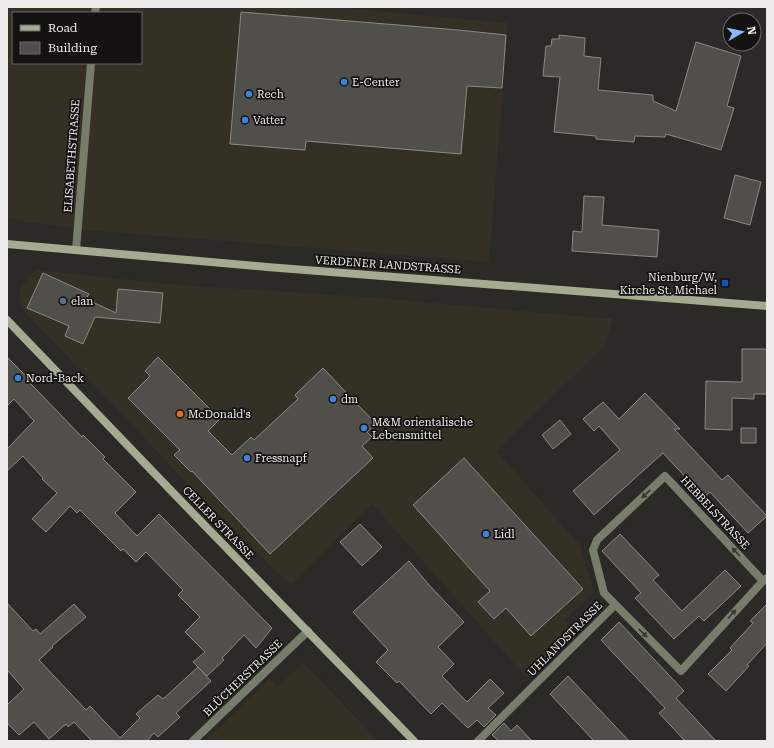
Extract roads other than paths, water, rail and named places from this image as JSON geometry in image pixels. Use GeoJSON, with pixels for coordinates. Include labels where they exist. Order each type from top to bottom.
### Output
{"type":"FeatureCollection","features":[{"type":"Feature","properties":{"kind":"main road","name":"VERDENER LANDSTRASSE"},"geometry":{"type":"LineString","coordinates":[[7,244],[267,267],[767,306]]}},
{"type":"Feature","properties":{"kind":"main road","name":"CELLER STRASSE"},"geometry":{"type":"LineString","coordinates":[[7,320],[414,741]]}},
{"type":"Feature","properties":{"kind":"street","name":"ELISABETHSTRASSE"},"geometry":{"type":"LineString","coordinates":[[76,250],[91,64]]}},
{"type":"Feature","properties":{"kind":"street","name":"HEBBELSTRASSE"},"geometry":{"type":"LineString","coordinates":[[615,605],[604,593],[593,550],[597,540],[665,476],[765,580]]}},
{"type":"Feature","properties":{"kind":"street","name":"UHLANDSTRASSE"},"geometry":{"type":"LineString","coordinates":[[478,741],[615,605],[681,670],[765,580]]}},
{"type":"Feature","properties":{"kind":"street","name":"BLÜCHERSTRASSE"},"geometry":{"type":"LineString","coordinates":[[193,741],[308,631]]}},
{"type":"Feature","properties":{"kind":"place","name":"E-Center"},"geometry":{"type":"Point","coordinates":[344,82]}},
{"type":"Feature","properties":{"kind":"place","name":"Rech"},"geometry":{"type":"Point","coordinates":[249,94]}},
{"type":"Feature","properties":{"kind":"place","name":"Vatter"},"geometry":{"type":"Point","coordinates":[245,120]}},
{"type":"Feature","properties":{"kind":"place","name":"Nienburg/W, Kirche St. Michael"},"geometry":{"type":"Point","coordinates":[725,283]}},
{"type":"Feature","properties":{"kind":"place","name":"elan"},"geometry":{"type":"Point","coordinates":[63,301]}},
{"type":"Feature","properties":{"kind":"place","name":"Nord-Back"},"geometry":{"type":"Point","coordinates":[18,378]}},
{"type":"Feature","properties":{"kind":"place","name":"dm"},"geometry":{"type":"Point","coordinates":[333,399]}},
{"type":"Feature","properties":{"kind":"place","name":"McDonald's"},"geometry":{"type":"Point","coordinates":[180,414]}},
{"type":"Feature","properties":{"kind":"place","name":"M&M orientalische Lebensmittel"},"geometry":{"type":"Point","coordinates":[364,428]}},
{"type":"Feature","properties":{"kind":"place","name":"Fressnapf"},"geometry":{"type":"Point","coordinates":[247,458]}},
{"type":"Feature","properties":{"kind":"place","name":"Lidl"},"geometry":{"type":"Point","coordinates":[486,534]}}]}
